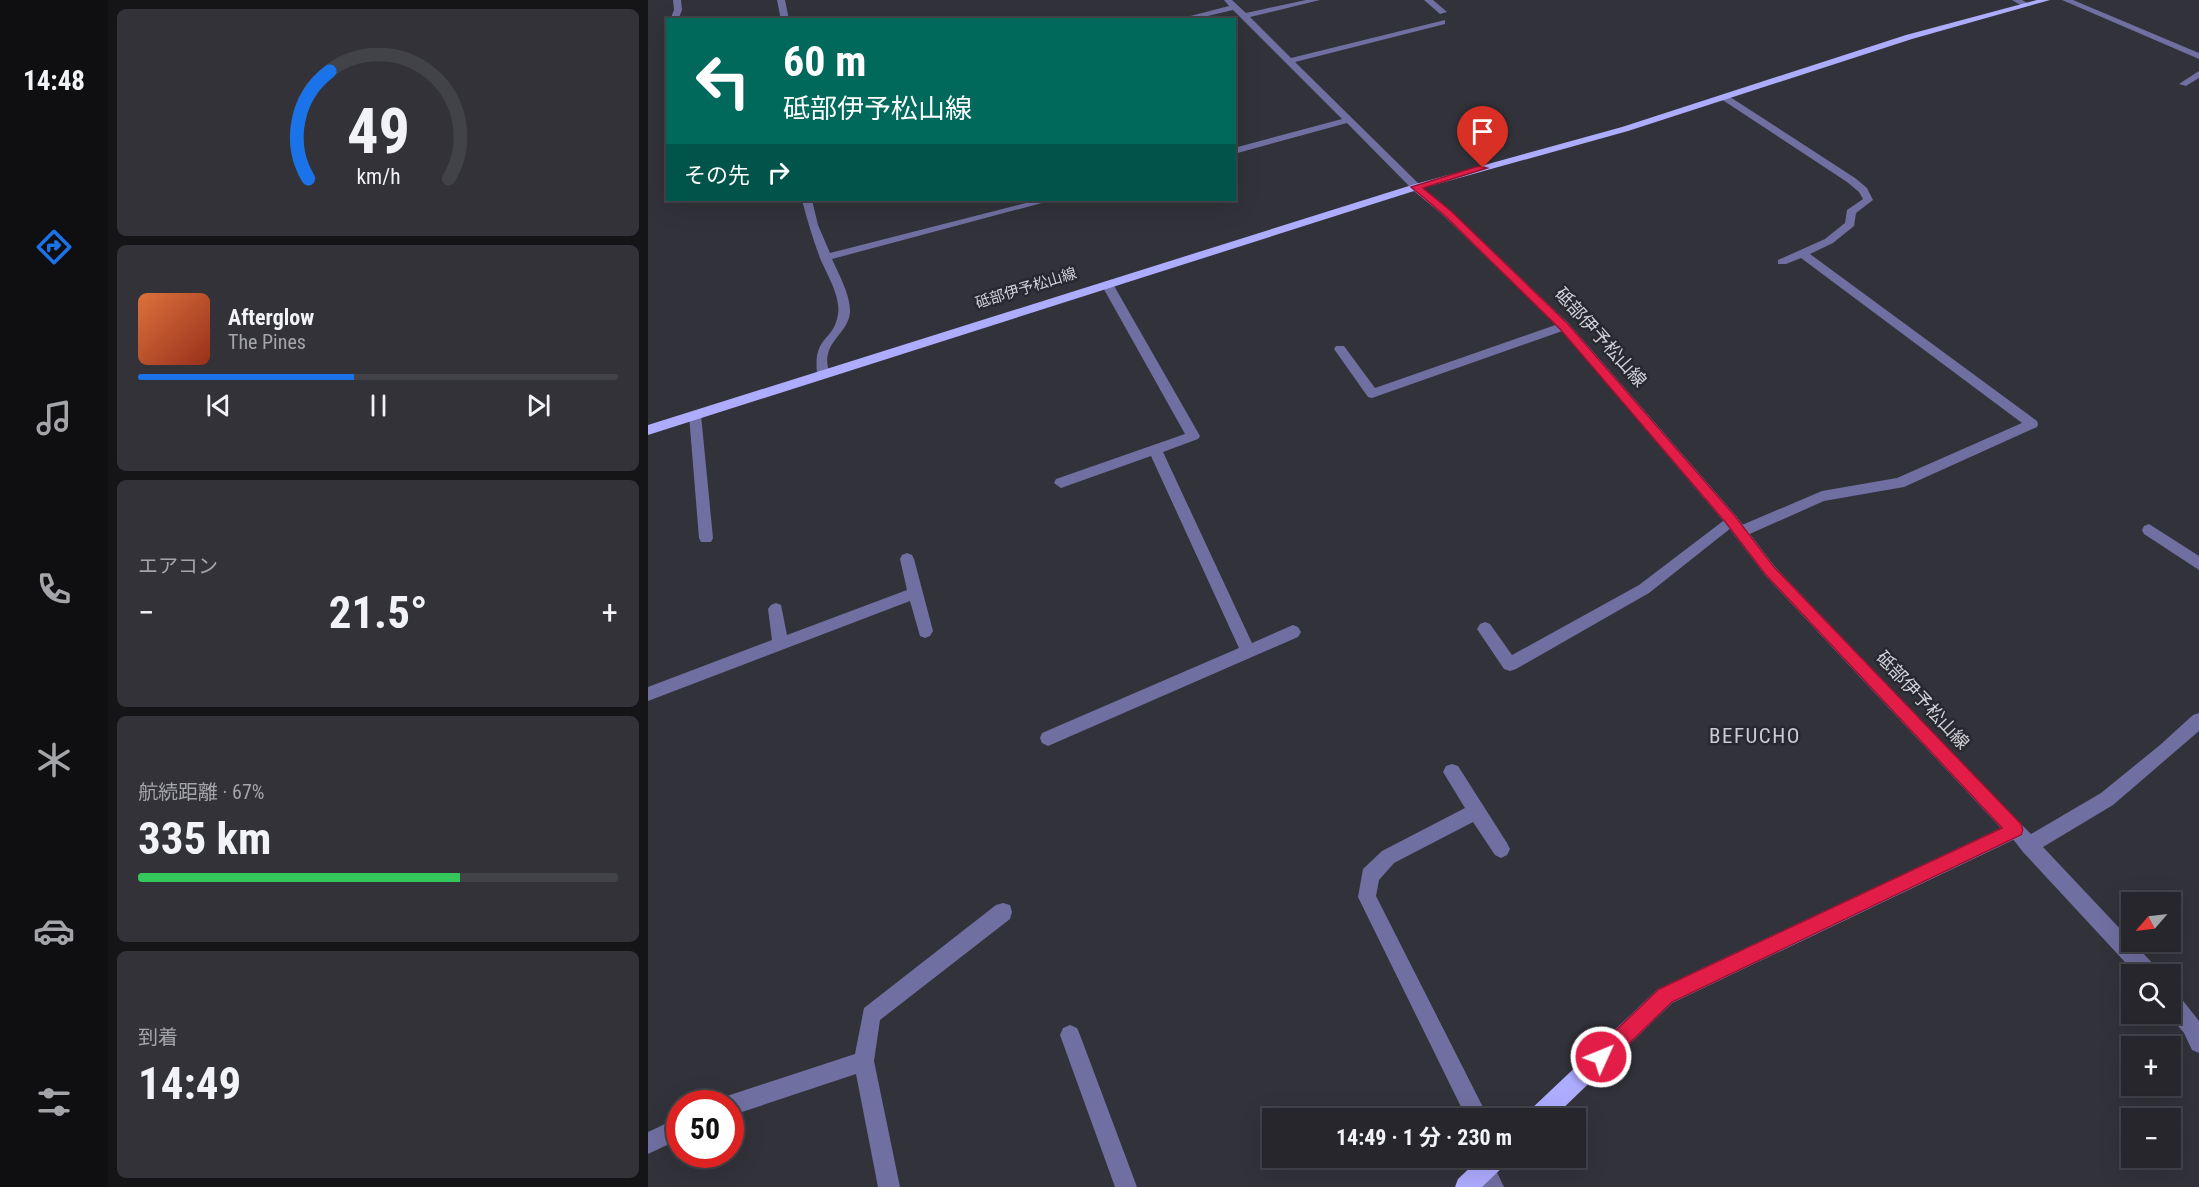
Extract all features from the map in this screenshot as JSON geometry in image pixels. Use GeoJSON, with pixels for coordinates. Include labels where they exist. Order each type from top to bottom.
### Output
{"type":"FeatureCollection","features":[{"type":"Feature","properties":{"kind":"main road","name":"砥部伊予松山線"},"geometry":{"type":"LineString","coordinates":[[648,430],[1416,187],[1625,129],[1909,37],[2046,0]]}},
{"type":"Feature","properties":{"kind":"main road","name":"砥部伊予松山線"},"geometry":{"type":"LineString","coordinates":[[1416,187],[1447,213],[1564,326],[1731,520],[1770,571],[2015,830]]}},
{"type":"Feature","properties":{"kind":"main road"},"geometry":{"type":"LineString","coordinates":[[1548,1108],[1665,996],[2015,830]]}},
{"type":"Feature","properties":{"kind":"main road"},"geometry":{"type":"LineString","coordinates":[[1466,1187],[1491,1172]]}},
{"type":"Feature","properties":{"kind":"street"},"geometry":{"type":"LineString","coordinates":[[675,18],[678,10],[677,0]]}},
{"type":"Feature","properties":{"kind":"street"},"geometry":{"type":"LineString","coordinates":[[781,0],[785,18]]}},
{"type":"Feature","properties":{"kind":"street"},"geometry":{"type":"LineString","coordinates":[[1244,16],[1316,0]]}},
{"type":"Feature","properties":{"kind":"street"},"geometry":{"type":"LineString","coordinates":[[1428,0],[1443,12]]}},
{"type":"Feature","properties":{"kind":"street"},"geometry":{"type":"LineString","coordinates":[[2016,0],[2027,5]]}},
{"type":"Feature","properties":{"kind":"street"},"geometry":{"type":"LineString","coordinates":[[2066,0],[2199,56]]}},
{"type":"Feature","properties":{"kind":"street"},"geometry":{"type":"LineString","coordinates":[[1185,18],[1231,3],[1416,187]]}},
{"type":"Feature","properties":{"kind":"street"},"geometry":{"type":"LineString","coordinates":[[1290,62],[1442,22]]}},
{"type":"Feature","properties":{"kind":"street"},"geometry":{"type":"LineString","coordinates":[[2183,84],[2199,74]]}},
{"type":"Feature","properties":{"kind":"street"},"geometry":{"type":"LineString","coordinates":[[1724,97],[1851,180],[1863,190],[1868,200],[1851,213],[1850,224],[1829,241],[1782,261]]}},
{"type":"Feature","properties":{"kind":"street"},"geometry":{"type":"LineString","coordinates":[[1236,150],[1349,120]]}},
{"type":"Feature","properties":{"kind":"street"},"geometry":{"type":"LineString","coordinates":[[807,201],[813,225],[841,295],[844,314],[835,335],[825,345],[821,356],[823,373]]}},
{"type":"Feature","properties":{"kind":"street"},"geometry":{"type":"LineString","coordinates":[[825,258],[1044,201]]}},
{"type":"Feature","properties":{"kind":"street"},"geometry":{"type":"LineString","coordinates":[[1740,532],[1822,496],[1899,483],[2032,424],[1803,254]]}},
{"type":"Feature","properties":{"kind":"street"},"geometry":{"type":"LineString","coordinates":[[1061,483],[1193,436],[1107,284]]}},
{"type":"Feature","properties":{"kind":"street"},"geometry":{"type":"LineString","coordinates":[[1340,349],[1372,394],[1564,326]]}},
{"type":"Feature","properties":{"kind":"street"},"geometry":{"type":"LineString","coordinates":[[695,415],[706,538]]}},
{"type":"Feature","properties":{"kind":"street"},"geometry":{"type":"LineString","coordinates":[[1155,450],[1248,652]]}},
{"type":"Feature","properties":{"kind":"street"},"geometry":{"type":"LineString","coordinates":[[1485,629],[1510,664],[1644,589],[1731,520]]}},
{"type":"Feature","properties":{"kind":"street"},"geometry":{"type":"LineString","coordinates":[[2149,530],[2199,564]]}},
{"type":"Feature","properties":{"kind":"street"},"geometry":{"type":"LineString","coordinates":[[907,559],[925,631]]}},
{"type":"Feature","properties":{"kind":"street"},"geometry":{"type":"LineString","coordinates":[[648,694],[915,593]]}},
{"type":"Feature","properties":{"kind":"street"},"geometry":{"type":"LineString","coordinates":[[776,609],[780,644]]}},
{"type":"Feature","properties":{"kind":"street"},"geometry":{"type":"LineString","coordinates":[[1048,738],[1293,632]]}},
{"type":"Feature","properties":{"kind":"street"},"geometry":{"type":"LineString","coordinates":[[2029,846],[2107,799],[2166,751],[2199,720]]}},
{"type":"Feature","properties":{"kind":"street"},"geometry":{"type":"LineString","coordinates":[[1452,772],[1501,849]]}},
{"type":"Feature","properties":{"kind":"street"},"geometry":{"type":"LineString","coordinates":[[1472,1108],[1367,897],[1371,876],[1388,857],[1476,811]]}},
{"type":"Feature","properties":{"kind":"street"},"geometry":{"type":"LineString","coordinates":[[2015,830],[2141,964]]}},
{"type":"Feature","properties":{"kind":"street"},"geometry":{"type":"LineString","coordinates":[[889,1187],[864,1061],[871,1015],[1002,912]]}},
{"type":"Feature","properties":{"kind":"street"},"geometry":{"type":"LineString","coordinates":[[2181,1014],[2191,1026],[2199,1043]]}},
{"type":"Feature","properties":{"kind":"street"},"geometry":{"type":"LineString","coordinates":[[1070,1035],[1126,1187]]}},
{"type":"Feature","properties":{"kind":"street"},"geometry":{"type":"LineString","coordinates":[[744,1101],[864,1061]]}},
{"type":"Feature","properties":{"kind":"street"},"geometry":{"type":"LineString","coordinates":[[648,1143],[666,1135]]}},
{"type":"Feature","properties":{"kind":"district","name":"BEFUCHO"},"geometry":{"type":"Point","coordinates":[1755,736]}},
{"type":"Feature","properties":{"kind":"route"},"geometry":{"type":"LineString","coordinates":[[1483,168],[1416,187],[1447,213],[1564,326],[1731,520],[1770,571],[2015,830],[1665,996],[1601,1057]]}}]}
